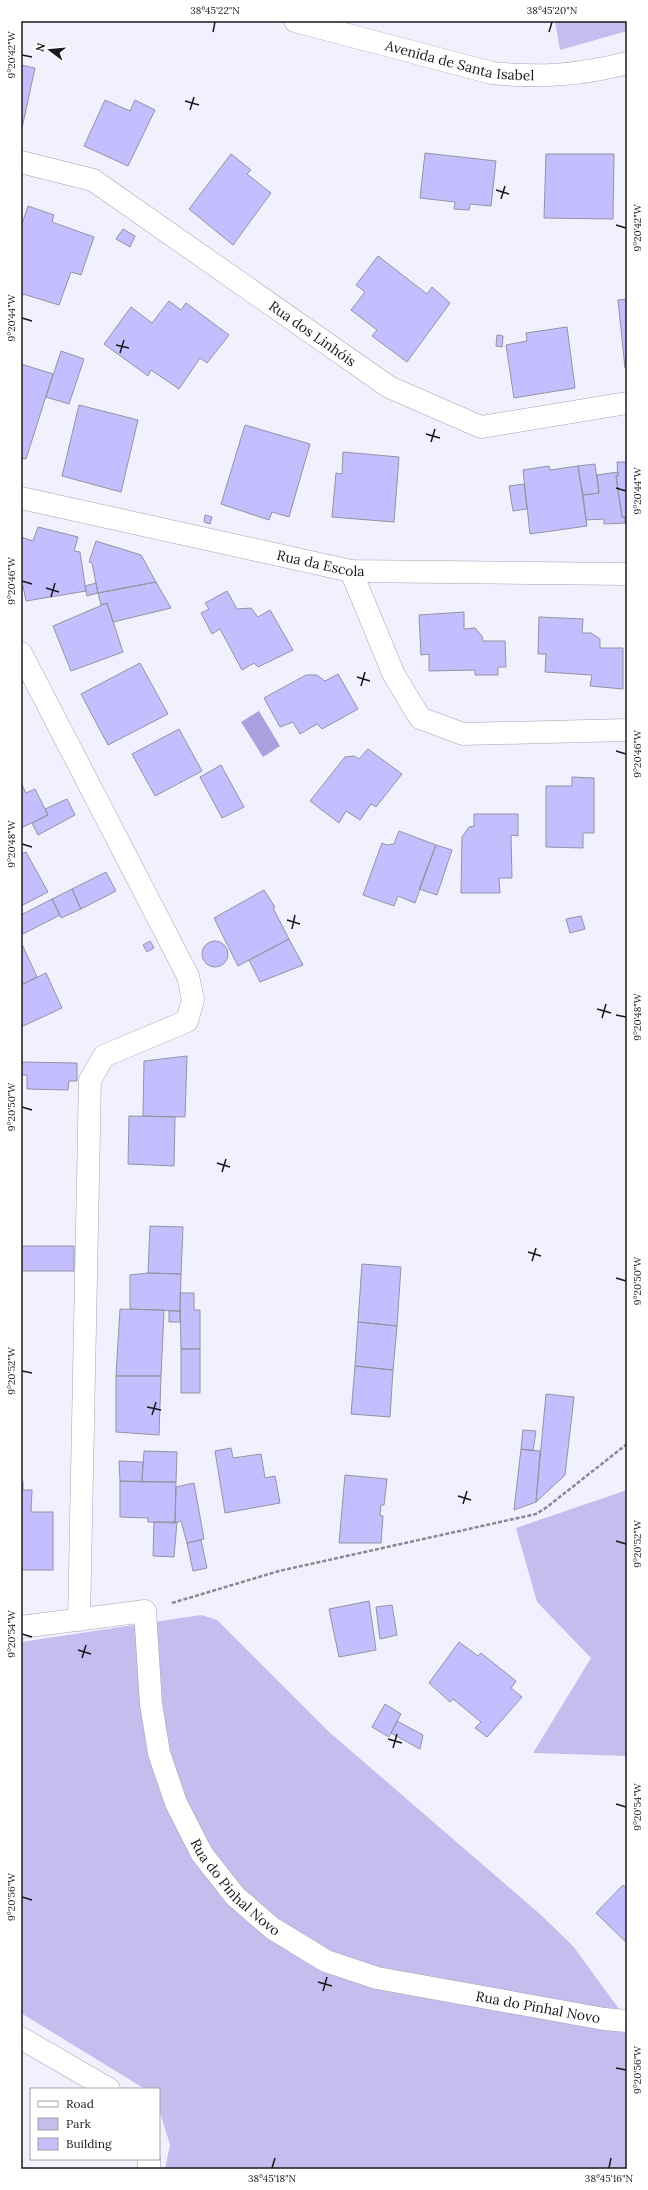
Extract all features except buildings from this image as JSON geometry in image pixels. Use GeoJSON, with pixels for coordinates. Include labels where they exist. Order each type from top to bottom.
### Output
{"type":"FeatureCollection","features":[{"type":"Feature","properties":{"kind":"street","name":"Avenida de Santa Isabel"},"geometry":{"type":"LineString","coordinates":[[294,21],[492,73],[525,77],[582,74],[627,63]]}},
{"type":"Feature","properties":{"kind":"street","name":"Rua dos Linhóis"},"geometry":{"type":"LineString","coordinates":[[21,162],[93,180],[389,387],[481,427],[627,402]]}},
{"type":"Feature","properties":{"kind":"street","name":"Rua da Escola"},"geometry":{"type":"LineString","coordinates":[[21,498],[351,572],[627,574]]}},
{"type":"Feature","properties":{"kind":"street"},"geometry":{"type":"LineString","coordinates":[[351,572],[394,675],[420,718],[464,734],[627,730]]}},
{"type":"Feature","properties":{"kind":"street"},"geometry":{"type":"LineString","coordinates":[[21,654],[188,976],[193,1000],[187,1021],[104,1056],[90,1080],[79,1620]]}},
{"type":"Feature","properties":{"kind":"street"},"geometry":{"type":"LineString","coordinates":[[21,1628],[145,1611]]}},
{"type":"Feature","properties":{"kind":"street","name":"Rua do Pinhal Novo"},"geometry":{"type":"LineString","coordinates":[[145,1611],[152,1711],[159,1753],[176,1803],[207,1860],[235,1896],[272,1928],[326,1961],[377,1978],[604,2019],[627,2021]]}},
{"type":"Feature","properties":{"kind":"street"},"geometry":{"type":"LineString","coordinates":[[21,2038],[107,2088]]}},
{"type":"Feature","properties":{"kind":"path"},"geometry":{"type":"LineString","coordinates":[[145,1611],[279,1571],[536,1514],[627,1444]]}},
{"type":"Feature","properties":{"kind":"green space"},"geometry":{"type":"Polygon","coordinates":[[[555,21],[627,21],[627,31],[560,50],[555,21]]]}},
{"type":"Feature","properties":{"kind":"green space"},"geometry":{"type":"Polygon","coordinates":[[[627,1490],[627,1756],[533,1753],[591,1658],[537,1602],[516,1528],[627,1490]]]}},
{"type":"Feature","properties":{"kind":"green space"},"geometry":{"type":"Polygon","coordinates":[[[201,1615],[217,1620],[328,1731],[541,1915],[573,1946],[627,2020],[627,2169],[165,2169],[170,2145],[160,2112],[160,2088],[143,2088],[21,2013],[21,1642],[201,1615]]]}},
{"type":"Feature","properties":{"kind":"shaded area"},"geometry":{"type":"Polygon","coordinates":[[[259,711],[280,746],[263,757],[241,722],[259,711]]]}}]}
